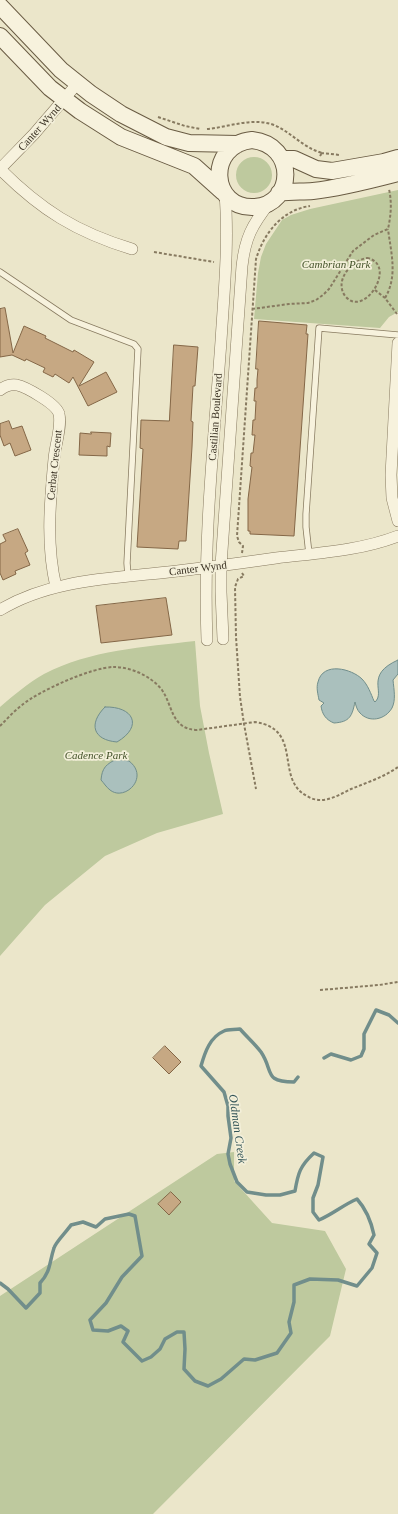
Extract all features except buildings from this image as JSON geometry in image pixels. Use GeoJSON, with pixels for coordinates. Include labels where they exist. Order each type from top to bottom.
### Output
{"type":"FeatureCollection","features":[{"type":"Feature","properties":{"kind":"street"},"geometry":{"type":"LineString","coordinates":[[0,6],[62,70],[77,84],[103,104],[166,137],[189,143],[238,144]]}},
{"type":"Feature","properties":{"kind":"street"},"geometry":{"type":"LineString","coordinates":[[0,36],[50,88],[98,123],[121,137],[194,166],[232,200],[247,207],[264,205],[275,197],[290,191],[315,198],[398,173]]}},
{"type":"Feature","properties":{"kind":"street","name":"Canter Wynd"},"geometry":{"type":"LineString","coordinates":[[0,169],[21,149],[65,100],[77,84]]}},
{"type":"Feature","properties":{"kind":"street"},"geometry":{"type":"LineString","coordinates":[[224,193],[219,176],[222,160],[231,148],[238,144],[252,140],[267,144],[278,153],[282,159],[286,176],[284,185],[275,197]]}},
{"type":"Feature","properties":{"kind":"street"},"geometry":{"type":"LineString","coordinates":[[282,159],[294,159],[317,164],[323,170],[343,170],[398,158]]}},
{"type":"Feature","properties":{"kind":"street"},"geometry":{"type":"LineString","coordinates":[[0,169],[31,198],[57,216],[91,235],[132,249]]}},
{"type":"Feature","properties":{"kind":"street","name":"Castilian Boulevard"},"geometry":{"type":"LineString","coordinates":[[207,640],[206,568],[228,228],[224,193]]}},
{"type":"Feature","properties":{"kind":"street","name":"Castilian Boulevard"},"geometry":{"type":"LineString","coordinates":[[223,639],[220,592],[243,256],[249,234],[261,214],[275,197]]}},
{"type":"Feature","properties":{"kind":"street"},"geometry":{"type":"LineString","coordinates":[[398,343],[391,475],[392,498],[398,521]]}},
{"type":"Feature","properties":{"kind":"street","name":"Cerbat Crescent"},"geometry":{"type":"LineString","coordinates":[[0,390],[8,386],[18,385],[49,401],[58,410],[60,419],[53,466],[49,542],[56,587]]}},
{"type":"Feature","properties":{"kind":"street","name":"Canter Wynd"},"geometry":{"type":"LineString","coordinates":[[0,610],[23,598],[56,587],[128,576],[206,568],[362,547],[398,536]]}},
{"type":"Feature","properties":{"kind":"lane"},"geometry":{"type":"LineString","coordinates":[[1,275],[71,320],[134,344],[138,349],[127,563],[128,576]]}},
{"type":"Feature","properties":{"kind":"lane"},"geometry":{"type":"LineString","coordinates":[[309,554],[306,514],[320,328],[398,335]]}},
{"type":"Feature","properties":{"kind":"path"},"geometry":{"type":"LineString","coordinates":[[158,116],[185,126],[202,129],[252,122],[263,122],[274,126],[306,146],[322,153],[317,164]]}},
{"type":"Feature","properties":{"kind":"path"},"geometry":{"type":"LineString","coordinates":[[385,298],[392,288],[395,271],[388,229],[391,218],[392,202],[389,189]]}},
{"type":"Feature","properties":{"kind":"path"},"geometry":{"type":"LineString","coordinates":[[242,553],[243,546],[239,542],[237,536],[256,259],[258,252],[279,220],[285,215],[305,207],[315,198]]}},
{"type":"Feature","properties":{"kind":"path"},"geometry":{"type":"LineString","coordinates":[[252,309],[308,303],[316,300],[328,289],[353,251],[362,242],[388,229]]}},
{"type":"Feature","properties":{"kind":"path"},"geometry":{"type":"LineString","coordinates":[[154,252],[216,262]]}},
{"type":"Feature","properties":{"kind":"path"},"geometry":{"type":"LineString","coordinates":[[361,259],[371,259],[379,268],[381,277],[375,290],[365,300],[357,302],[350,300],[345,295],[342,288],[343,279],[347,270],[353,263],[361,259]]}},
{"type":"Feature","properties":{"kind":"path"},"geometry":{"type":"LineString","coordinates":[[342,267],[347,270]]}},
{"type":"Feature","properties":{"kind":"path"},"geometry":{"type":"LineString","coordinates":[[375,290],[385,298],[397,314]]}},
{"type":"Feature","properties":{"kind":"path"},"geometry":{"type":"LineString","coordinates":[[240,570],[244,576],[238,579],[235,587],[237,666],[244,724],[256,789]]}},
{"type":"Feature","properties":{"kind":"path"},"geometry":{"type":"LineString","coordinates":[[0,726],[20,706],[46,689],[97,670],[112,667],[136,671],[156,684],[162,690],[176,720],[183,728],[197,730],[262,723],[274,730],[280,735],[287,748],[293,783],[302,793],[312,799],[328,799],[388,773],[398,767]]}},
{"type":"Feature","properties":{"kind":"path"},"geometry":{"type":"LineString","coordinates":[[320,990],[398,982]]}},
{"type":"Feature","properties":{"kind":"green space"},"geometry":{"type":"Polygon","coordinates":[[[258,157],[267,162],[271,168],[271,182],[267,188],[258,193],[250,193],[241,188],[237,182],[236,171],[241,162],[247,158],[258,157]]]}},
{"type":"Feature","properties":{"kind":"green space","name":"Cambrian Park"},"geometry":{"type":"Polygon","coordinates":[[[398,190],[398,312],[389,317],[380,328],[254,319],[261,257],[266,244],[282,220],[291,215],[310,209],[398,190]]]}},
{"type":"Feature","properties":{"kind":"green space","name":"Cadence Park"},"geometry":{"type":"Polygon","coordinates":[[[195,641],[200,706],[223,814],[157,833],[105,856],[45,905],[0,956],[0,707],[21,689],[44,674],[62,666],[118,651],[195,641]]]}},
{"type":"Feature","properties":{"kind":"green space"},"geometry":{"type":"Polygon","coordinates":[[[234,1152],[234,1181],[272,1223],[325,1231],[346,1269],[330,1336],[153,1514],[0,1514],[0,1296],[217,1154],[234,1152]]]}},
{"type":"Feature","properties":{"kind":"water"},"geometry":{"type":"Polygon","coordinates":[[[398,660],[398,674],[393,680],[394,702],[392,708],[385,715],[377,719],[368,718],[359,712],[355,702],[351,715],[344,721],[334,723],[322,712],[321,706],[324,703],[319,700],[317,686],[321,675],[326,671],[338,669],[352,672],[357,675],[366,684],[375,702],[378,698],[378,683],[382,671],[398,660]]]}},
{"type":"Feature","properties":{"kind":"water"},"geometry":{"type":"Polygon","coordinates":[[[105,707],[122,710],[128,713],[132,718],[130,730],[117,742],[109,741],[103,738],[98,735],[96,730],[96,719],[105,707]]]}},
{"type":"Feature","properties":{"kind":"water"},"geometry":{"type":"Polygon","coordinates":[[[117,759],[129,761],[135,767],[137,774],[133,786],[122,793],[116,793],[110,790],[101,780],[102,772],[105,767],[117,759]]]}},
{"type":"Feature","properties":{"kind":"waterway","name":"Oldman Creek"},"geometry":{"type":"LineString","coordinates":[[324,1058],[331,1054],[351,1060],[361,1056],[364,1049],[364,1034],[376,1010],[389,1015],[398,1023]]}},
{"type":"Feature","properties":{"kind":"waterway","name":"Oldman Creek"},"geometry":{"type":"LineString","coordinates":[[0,1283],[8,1289],[26,1308],[40,1293],[40,1283],[48,1271],[55,1246],[71,1225],[83,1222],[96,1227],[105,1219],[129,1214],[135,1216],[142,1256],[122,1277],[106,1303],[90,1320],[93,1330],[108,1331],[121,1326],[128,1331],[123,1342],[142,1361],[151,1357],[160,1349],[165,1339],[177,1332],[184,1332],[184,1369],[195,1381],[208,1386],[221,1379],[244,1359],[255,1360],[277,1353],[291,1333],[289,1322],[294,1302],[294,1285],[310,1279],[338,1280],[357,1286],[372,1268],[377,1253],[369,1244],[374,1235],[373,1230],[366,1212],[357,1199],[319,1220],[313,1212],[313,1198],[318,1185],[323,1157],[314,1153],[300,1170],[295,1191],[280,1195],[266,1195],[247,1192],[237,1182],[230,1164],[228,1154],[231,1138],[228,1106],[224,1092],[201,1066],[206,1050],[215,1037],[226,1030],[240,1029],[261,1052],[273,1078],[294,1082],[298,1077]]}}]}
